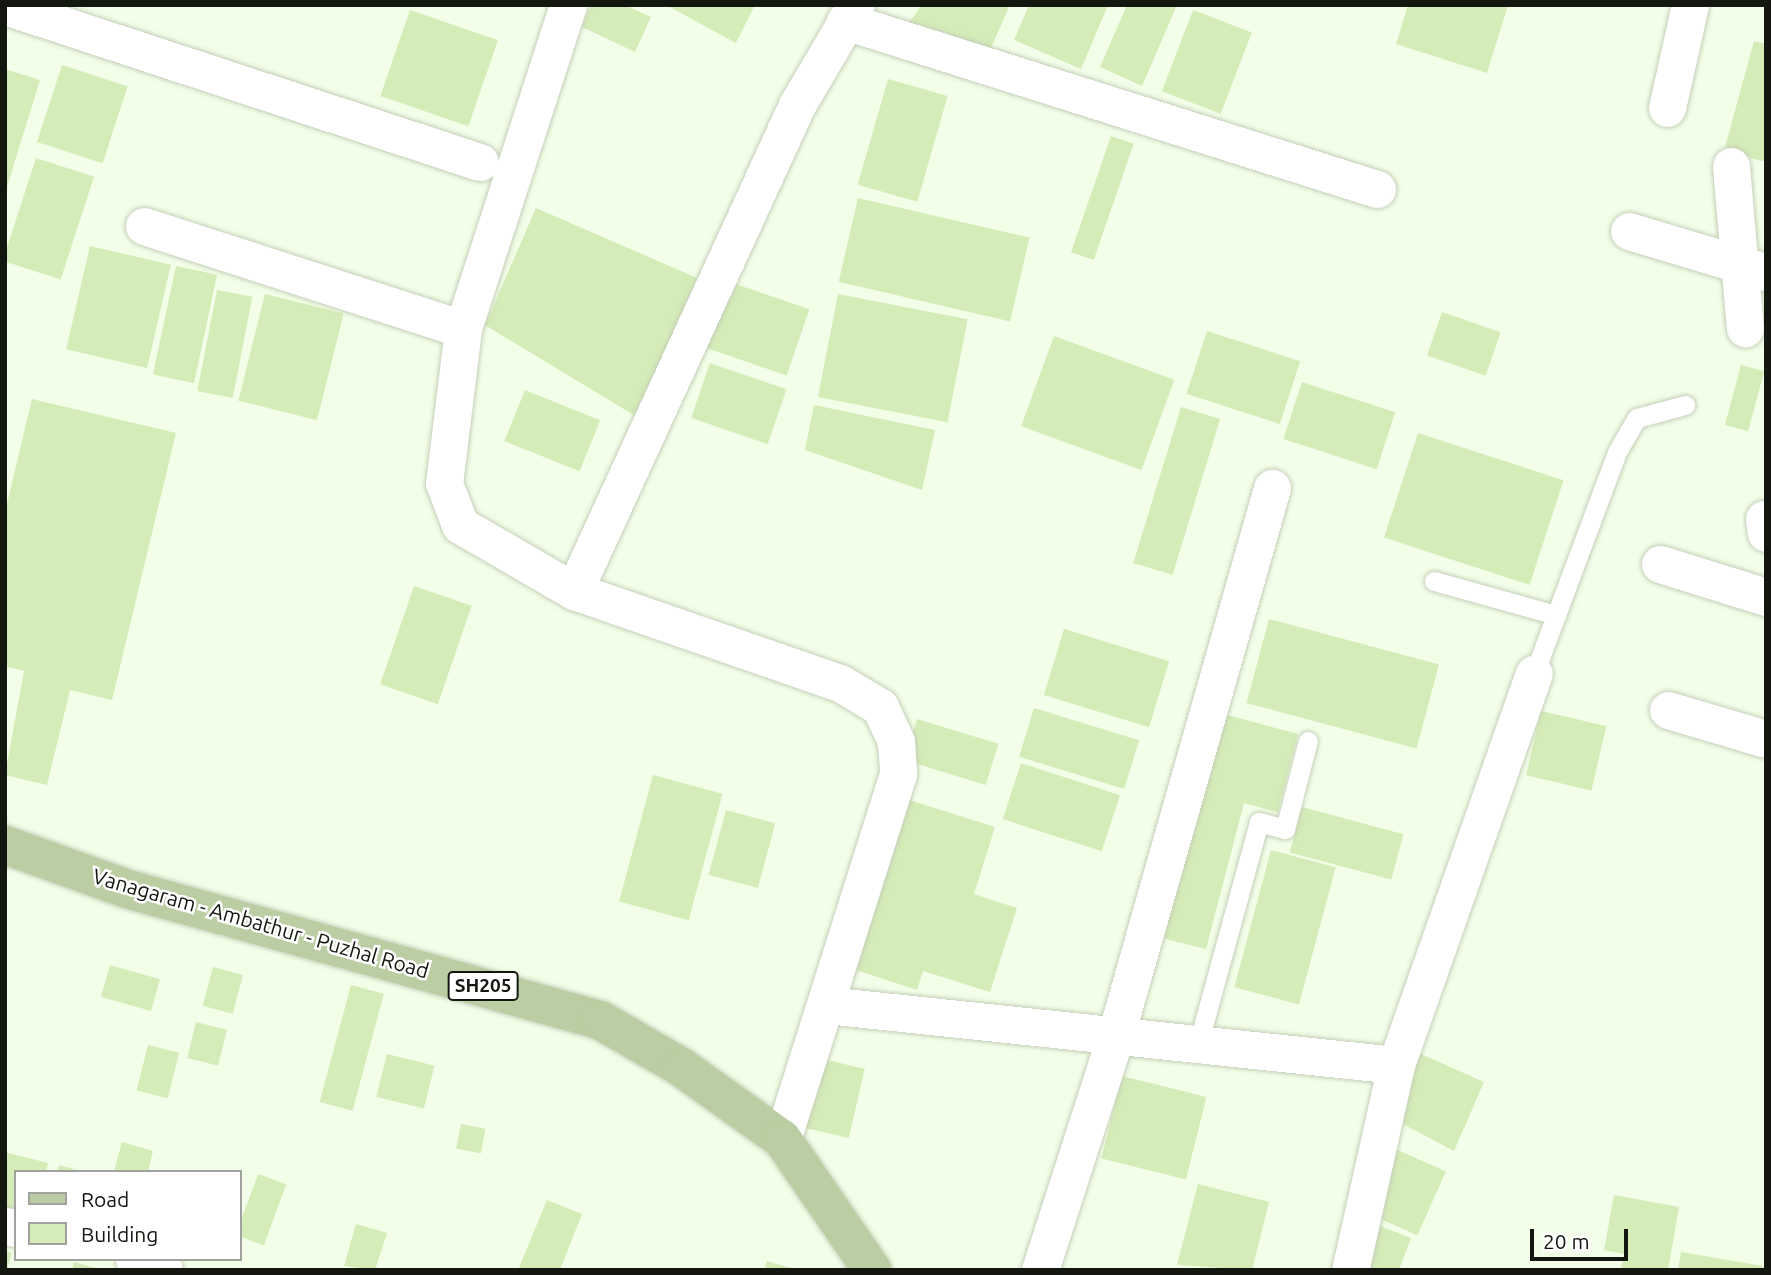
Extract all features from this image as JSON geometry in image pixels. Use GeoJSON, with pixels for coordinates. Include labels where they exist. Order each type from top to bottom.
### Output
{"type":"FeatureCollection","features":[{"type":"Feature","properties":{"kind":"main road","name":"Vanagaram - Ambathur - Puzhal Road"},"geometry":{"type":"LineString","coordinates":[[5,845],[127,889],[600,1020],[681,1067],[782,1139],[872,1270]]}},
{"type":"Feature","properties":{"kind":"street"},"geometry":{"type":"LineString","coordinates":[[568,5],[463,329],[444,482],[460,525],[574,591],[841,683],[880,707],[895,742],[898,774],[782,1139]]}},
{"type":"Feature","properties":{"kind":"street"},"geometry":{"type":"LineString","coordinates":[[1667,108],[1690,5]]}},
{"type":"Feature","properties":{"kind":"street"},"geometry":{"type":"LineString","coordinates":[[10,6],[480,162]]}},
{"type":"Feature","properties":{"kind":"street"},"geometry":{"type":"LineString","coordinates":[[574,591],[797,105],[850,13],[1377,189]]}},
{"type":"Feature","properties":{"kind":"street"},"geometry":{"type":"LineString","coordinates":[[1731,166],[1752,268],[1745,328]]}},
{"type":"Feature","properties":{"kind":"street"},"geometry":{"type":"LineString","coordinates":[[144,226],[463,329]]}},
{"type":"Feature","properties":{"kind":"street"},"geometry":{"type":"LineString","coordinates":[[1629,231],[1752,268]]}},
{"type":"Feature","properties":{"kind":"street"},"geometry":{"type":"LineString","coordinates":[[1040,1270],[1117,1031],[1272,488]]}},
{"type":"Feature","properties":{"kind":"street"},"geometry":{"type":"LineString","coordinates":[[1660,564],[1766,597]]}},
{"type":"Feature","properties":{"kind":"street"},"geometry":{"type":"LineString","coordinates":[[1350,1270],[1396,1065],[1534,674]]}},
{"type":"Feature","properties":{"kind":"street"},"geometry":{"type":"LineString","coordinates":[[1668,710],[1766,739]]}},
{"type":"Feature","properties":{"kind":"street"},"geometry":{"type":"LineString","coordinates":[[826,1005],[1117,1031],[1396,1065]]}},
{"type":"Feature","properties":{"kind":"street"},"geometry":{"type":"LineString","coordinates":[[139,1261],[164,1270]]}},
{"type":"Feature","properties":{"kind":"lane"},"geometry":{"type":"LineString","coordinates":[[1534,674],[1617,452],[1637,418],[1685,405]]}},
{"type":"Feature","properties":{"kind":"lane"},"geometry":{"type":"LineString","coordinates":[[1434,581],[1556,615]]}},
{"type":"Feature","properties":{"kind":"lane"},"geometry":{"type":"LineString","coordinates":[[1199,1041],[1259,822],[1285,829],[1308,741]]}},
{"type":"Feature","properties":{"kind":"building"},"geometry":{"type":"Polygon","coordinates":[[[591,5],[625,5],[651,17],[635,52],[582,27],[591,5]]]}},
{"type":"Feature","properties":{"kind":"building"},"geometry":{"type":"Polygon","coordinates":[[[666,5],[755,5],[736,43],[666,5]]]}},
{"type":"Feature","properties":{"kind":"building"},"geometry":{"type":"Polygon","coordinates":[[[922,5],[1010,5],[986,59],[908,24],[922,5]]]}},
{"type":"Feature","properties":{"kind":"building"},"geometry":{"type":"Polygon","coordinates":[[[1029,5],[1108,5],[1081,69],[1014,40],[1029,5]]]}},
{"type":"Feature","properties":{"kind":"building"},"geometry":{"type":"Polygon","coordinates":[[[1127,5],[1177,5],[1142,86],[1100,67],[1127,5]]]}},
{"type":"Feature","properties":{"kind":"building"},"geometry":{"type":"Polygon","coordinates":[[[1408,5],[1508,5],[1487,73],[1396,44],[1408,5]]]}},
{"type":"Feature","properties":{"kind":"building"},"geometry":{"type":"Polygon","coordinates":[[[410,10],[498,40],[468,126],[380,96],[410,10]]]}},
{"type":"Feature","properties":{"kind":"building"},"geometry":{"type":"Polygon","coordinates":[[[1193,10],[1252,33],[1221,114],[1162,91],[1193,10]]]}},
{"type":"Feature","properties":{"kind":"building"},"geometry":{"type":"Polygon","coordinates":[[[1754,41],[1766,44],[1766,162],[1724,151],[1754,41]]]}},
{"type":"Feature","properties":{"kind":"building"},"geometry":{"type":"Polygon","coordinates":[[[62,65],[128,86],[103,163],[37,142],[62,65]]]}},
{"type":"Feature","properties":{"kind":"building"},"geometry":{"type":"Polygon","coordinates":[[[5,69],[40,80],[6,190],[5,190],[5,69]]]}},
{"type":"Feature","properties":{"kind":"building"},"geometry":{"type":"Polygon","coordinates":[[[888,79],[948,96],[917,202],[858,185],[888,79]]]}},
{"type":"Feature","properties":{"kind":"building"},"geometry":{"type":"Polygon","coordinates":[[[1111,136],[1134,144],[1094,260],[1071,252],[1111,136]]]}},
{"type":"Feature","properties":{"kind":"building"},"geometry":{"type":"Polygon","coordinates":[[[36,158],[94,177],[61,280],[5,261],[5,253],[36,158]]]}},
{"type":"Feature","properties":{"kind":"building"},"geometry":{"type":"Polygon","coordinates":[[[858,198],[1029,238],[1010,321],[839,282],[858,198]]]}},
{"type":"Feature","properties":{"kind":"building"},"geometry":{"type":"Polygon","coordinates":[[[536,208],[697,278],[637,417],[485,325],[536,208]]]}},
{"type":"Feature","properties":{"kind":"building"},"geometry":{"type":"Polygon","coordinates":[[[90,246],[171,265],[147,368],[66,349],[90,246]]]}},
{"type":"Feature","properties":{"kind":"building"},"geometry":{"type":"Polygon","coordinates":[[[176,266],[217,275],[194,383],[153,375],[176,266]]]}},
{"type":"Feature","properties":{"kind":"building"},"geometry":{"type":"Polygon","coordinates":[[[730,282],[809,309],[787,376],[707,348],[730,282]]]}},
{"type":"Feature","properties":{"kind":"building"},"geometry":{"type":"Polygon","coordinates":[[[217,290],[252,297],[233,398],[197,391],[217,290]]]}},
{"type":"Feature","properties":{"kind":"building"},"geometry":{"type":"Polygon","coordinates":[[[265,294],[344,314],[317,420],[238,401],[265,294]]]}},
{"type":"Feature","properties":{"kind":"building"},"geometry":{"type":"Polygon","coordinates":[[[838,294],[968,319],[948,422],[818,397],[838,294]]]}},
{"type":"Feature","properties":{"kind":"building"},"geometry":{"type":"Polygon","coordinates":[[[1442,312],[1501,332],[1486,376],[1427,355],[1442,312]]]}},
{"type":"Feature","properties":{"kind":"building"},"geometry":{"type":"Polygon","coordinates":[[[1207,331],[1300,361],[1280,424],[1187,394],[1207,331]]]}},
{"type":"Feature","properties":{"kind":"building"},"geometry":{"type":"Polygon","coordinates":[[[1054,336],[1174,380],[1141,470],[1021,426],[1054,336]]]}},
{"type":"Feature","properties":{"kind":"building"},"geometry":{"type":"Polygon","coordinates":[[[710,363],[787,389],[768,444],[691,418],[710,363]]]}},
{"type":"Feature","properties":{"kind":"building"},"geometry":{"type":"Polygon","coordinates":[[[1741,365],[1764,371],[1748,431],[1725,425],[1741,365]]]}},
{"type":"Feature","properties":{"kind":"building"},"geometry":{"type":"Polygon","coordinates":[[[1302,382],[1395,412],[1377,469],[1283,439],[1302,382]]]}},
{"type":"Feature","properties":{"kind":"building"},"geometry":{"type":"Polygon","coordinates":[[[525,390],[600,420],[579,471],[504,441],[525,390]]]}},
{"type":"Feature","properties":{"kind":"building"},"geometry":{"type":"Polygon","coordinates":[[[32,399],[176,433],[112,700],[70,690],[47,785],[5,775],[24,671],[5,666],[5,512],[32,399]]]}},
{"type":"Feature","properties":{"kind":"building"},"geometry":{"type":"Polygon","coordinates":[[[814,405],[935,430],[922,490],[805,450],[814,405]]]}},
{"type":"Feature","properties":{"kind":"building"},"geometry":{"type":"Polygon","coordinates":[[[1181,407],[1220,419],[1173,575],[1133,563],[1181,407]]]}},
{"type":"Feature","properties":{"kind":"building"},"geometry":{"type":"Polygon","coordinates":[[[1418,433],[1564,480],[1530,585],[1384,538],[1418,433]]]}},
{"type":"Feature","properties":{"kind":"building"},"geometry":{"type":"Polygon","coordinates":[[[414,586],[472,606],[438,704],[380,684],[414,586]]]}},
{"type":"Feature","properties":{"kind":"building"},"geometry":{"type":"Polygon","coordinates":[[[1269,619],[1439,665],[1416,749],[1246,703],[1269,619]]]}},
{"type":"Feature","properties":{"kind":"building"},"geometry":{"type":"Polygon","coordinates":[[[1064,629],[1169,661],[1149,727],[1044,695],[1064,629]]]}},
{"type":"Feature","properties":{"kind":"building"},"geometry":{"type":"Polygon","coordinates":[[[1034,708],[1139,740],[1124,789],[1019,757],[1034,708]]]}},
{"type":"Feature","properties":{"kind":"building"},"geometry":{"type":"Polygon","coordinates":[[[1213,711],[1298,734],[1278,812],[1244,803],[1206,949],[1154,936],[1213,711]]]}},
{"type":"Feature","properties":{"kind":"building"},"geometry":{"type":"Polygon","coordinates":[[[1541,711],[1606,726],[1591,790],[1526,775],[1541,711]]]}},
{"type":"Feature","properties":{"kind":"building"},"geometry":{"type":"Polygon","coordinates":[[[917,719],[998,744],[986,785],[904,760],[917,719]]]}},
{"type":"Feature","properties":{"kind":"building"},"geometry":{"type":"Polygon","coordinates":[[[1021,763],[1120,795],[1102,851],[1003,819],[1021,763]]]}},
{"type":"Feature","properties":{"kind":"building"},"geometry":{"type":"Polygon","coordinates":[[[653,775],[723,794],[689,920],[619,902],[653,775]]]}},
{"type":"Feature","properties":{"kind":"building"},"geometry":{"type":"Polygon","coordinates":[[[906,799],[995,827],[974,894],[1017,908],[990,992],[923,971],[917,990],[853,969],[906,799]]]}},
{"type":"Feature","properties":{"kind":"building"},"geometry":{"type":"Polygon","coordinates":[[[1302,807],[1403,834],[1391,880],[1290,852],[1302,807]]]}},
{"type":"Feature","properties":{"kind":"building"},"geometry":{"type":"Polygon","coordinates":[[[726,810],[775,823],[758,888],[709,875],[726,810]]]}},
{"type":"Feature","properties":{"kind":"building"},"geometry":{"type":"Polygon","coordinates":[[[1271,850],[1336,867],[1299,1005],[1234,987],[1271,850]]]}},
{"type":"Feature","properties":{"kind":"building"},"geometry":{"type":"Polygon","coordinates":[[[110,965],[160,979],[151,1011],[101,997],[110,965]]]}},
{"type":"Feature","properties":{"kind":"building"},"geometry":{"type":"Polygon","coordinates":[[[213,967],[243,975],[233,1014],[203,1006],[213,967]]]}},
{"type":"Feature","properties":{"kind":"building"},"geometry":{"type":"Polygon","coordinates":[[[351,985],[384,994],[353,1111],[320,1102],[351,985]]]}},
{"type":"Feature","properties":{"kind":"building"},"geometry":{"type":"Polygon","coordinates":[[[196,1022],[227,1030],[218,1066],[187,1058],[196,1022]]]}},
{"type":"Feature","properties":{"kind":"building"},"geometry":{"type":"Polygon","coordinates":[[[148,1045],[179,1053],[168,1098],[137,1091],[148,1045]]]}},
{"type":"Feature","properties":{"kind":"building"},"geometry":{"type":"Polygon","coordinates":[[[1419,1053],[1484,1082],[1454,1151],[1399,1122],[1419,1053]]]}},
{"type":"Feature","properties":{"kind":"building"},"geometry":{"type":"Polygon","coordinates":[[[387,1054],[435,1066],[424,1109],[376,1097],[387,1054]]]}},
{"type":"Feature","properties":{"kind":"building"},"geometry":{"type":"Polygon","coordinates":[[[818,1058],[865,1069],[849,1138],[802,1127],[818,1058]]]}},
{"type":"Feature","properties":{"kind":"building"},"geometry":{"type":"Polygon","coordinates":[[[1122,1076],[1206,1097],[1186,1180],[1101,1158],[1122,1076]]]}},
{"type":"Feature","properties":{"kind":"building"},"geometry":{"type":"Polygon","coordinates":[[[461,1124],[486,1129],[481,1153],[456,1149],[461,1124]]]}},
{"type":"Feature","properties":{"kind":"building"},"geometry":{"type":"Polygon","coordinates":[[[122,1142],[153,1151],[148,1170],[114,1170],[122,1142]]]}},
{"type":"Feature","properties":{"kind":"building"},"geometry":{"type":"Polygon","coordinates":[[[1391,1147],[1446,1171],[1417,1235],[1363,1211],[1391,1147]]]}},
{"type":"Feature","properties":{"kind":"building"},"geometry":{"type":"Polygon","coordinates":[[[5,1152],[48,1163],[46,1170],[14,1170],[14,1220],[5,1218],[5,1152]]]}},
{"type":"Feature","properties":{"kind":"building"},"geometry":{"type":"Polygon","coordinates":[[[59,1165],[76,1170],[58,1170],[59,1165]]]}},
{"type":"Feature","properties":{"kind":"building"},"geometry":{"type":"Polygon","coordinates":[[[258,1174],[286,1184],[264,1245],[242,1237],[242,1218],[258,1174]]]}},
{"type":"Feature","properties":{"kind":"building"},"geometry":{"type":"Polygon","coordinates":[[[1198,1184],[1269,1202],[1252,1270],[1177,1265],[1198,1184]]]}},
{"type":"Feature","properties":{"kind":"building"},"geometry":{"type":"Polygon","coordinates":[[[1614,1195],[1679,1207],[1668,1270],[1621,1270],[1624,1254],[1604,1250],[1614,1195]]]}},
{"type":"Feature","properties":{"kind":"building"},"geometry":{"type":"Polygon","coordinates":[[[547,1200],[582,1214],[560,1270],[518,1270],[547,1200]]]}},
{"type":"Feature","properties":{"kind":"building"},"geometry":{"type":"Polygon","coordinates":[[[1367,1221],[1411,1238],[1399,1270],[1357,1270],[1367,1221]]]}},
{"type":"Feature","properties":{"kind":"building"},"geometry":{"type":"Polygon","coordinates":[[[356,1224],[387,1233],[375,1270],[344,1266],[356,1224]]]}},
{"type":"Feature","properties":{"kind":"building"},"geometry":{"type":"Polygon","coordinates":[[[5,1251],[12,1253],[7,1270],[5,1270],[5,1251]]]}},
{"type":"Feature","properties":{"kind":"building"},"geometry":{"type":"Polygon","coordinates":[[[1681,1252],[1763,1266],[1762,1270],[1678,1270],[1681,1252]]]}},
{"type":"Feature","properties":{"kind":"building"},"geometry":{"type":"Polygon","coordinates":[[[767,1261],[794,1269],[794,1270],[764,1270],[767,1261]]]}},
{"type":"Feature","properties":{"kind":"building"},"geometry":{"type":"Polygon","coordinates":[[[74,1262],[99,1269],[99,1270],[72,1270],[74,1262]]]}}]}
